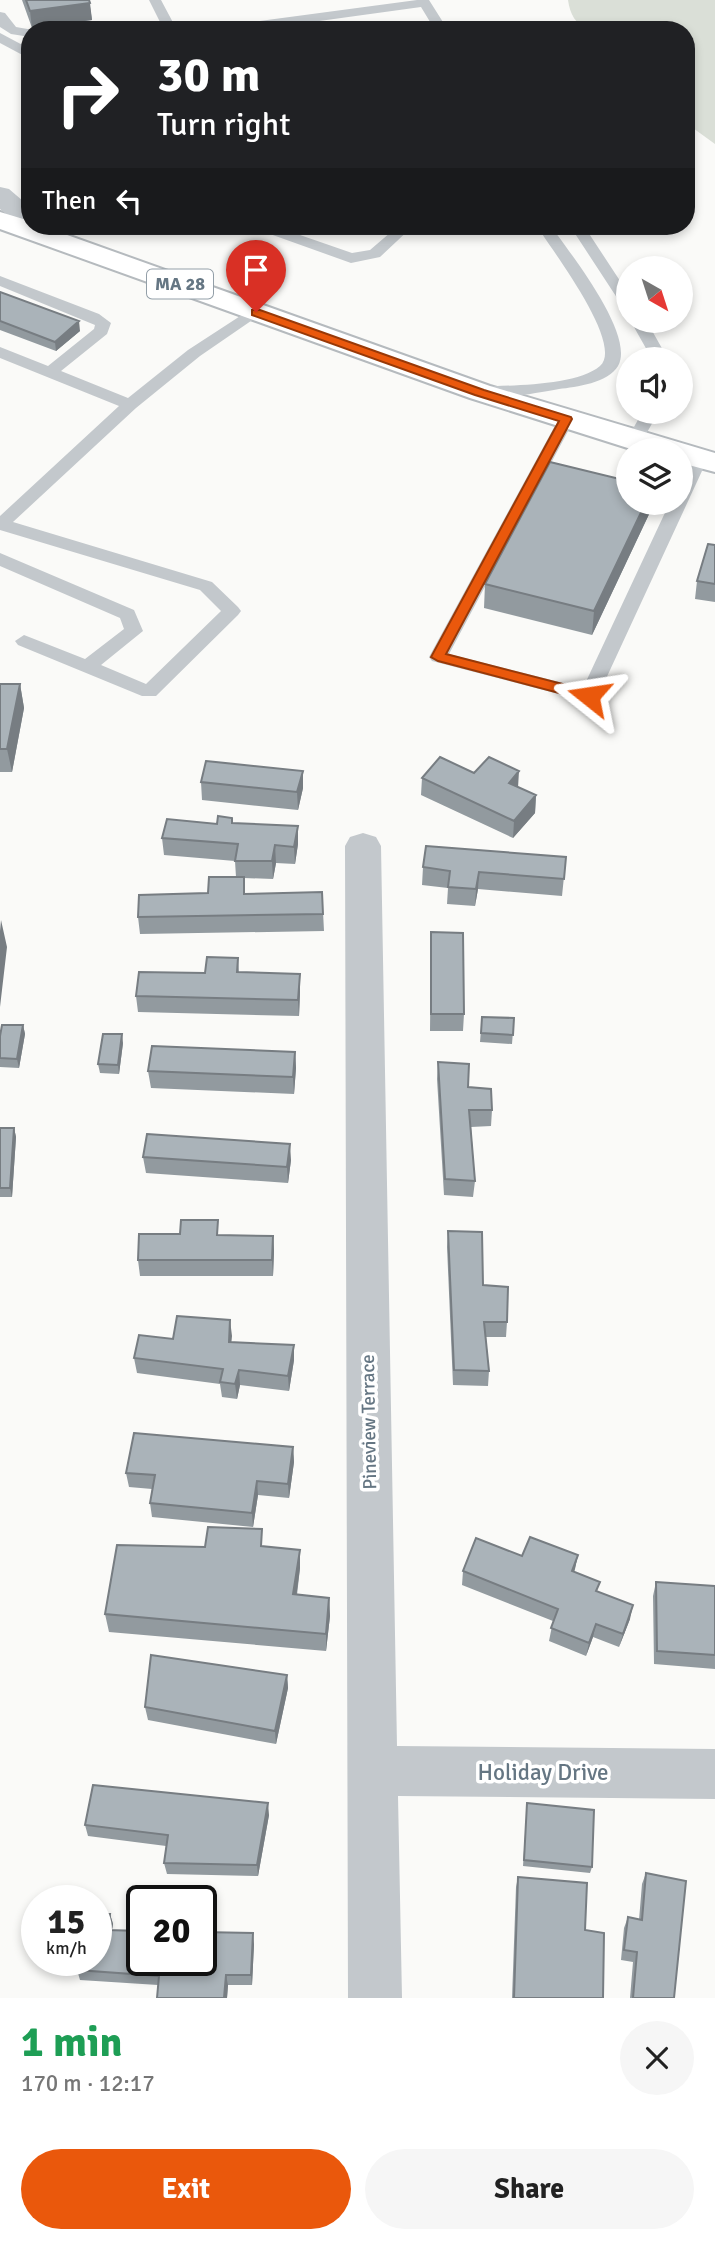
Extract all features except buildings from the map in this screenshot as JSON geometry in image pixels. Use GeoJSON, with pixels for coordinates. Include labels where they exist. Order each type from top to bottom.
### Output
{"type":"FeatureCollection","features":[{"type":"Feature","properties":{"kind":"main road","name":"MA 28"},"geometry":{"type":"LineString","coordinates":[[0,220],[21,225]]}},
{"type":"Feature","properties":{"kind":"main road","name":"MA 28"},"geometry":{"type":"LineString","coordinates":[[55,235],[256,312],[480,392],[625,438]]}},
{"type":"Feature","properties":{"kind":"street"},"geometry":{"type":"LineString","coordinates":[[0,195],[21,214]]}},
{"type":"Feature","properties":{"kind":"street","name":"Pineview Terrace"},"geometry":{"type":"LineString","coordinates":[[363,846],[375,1998]]}},
{"type":"Feature","properties":{"kind":"street","name":"Holiday Drive"},"geometry":{"type":"LineString","coordinates":[[372,1771],[715,1774]]}},
{"type":"Feature","properties":{"kind":"lane"},"geometry":{"type":"LineString","coordinates":[[155,0],[166,21]]}},
{"type":"Feature","properties":{"kind":"lane"},"geometry":{"type":"LineString","coordinates":[[299,21],[424,2],[436,21]]}},
{"type":"Feature","properties":{"kind":"lane"},"geometry":{"type":"LineString","coordinates":[[0,16],[3,25],[21,31]]}},
{"type":"Feature","properties":{"kind":"lane"},"geometry":{"type":"LineString","coordinates":[[0,37],[21,50]]}},
{"type":"Feature","properties":{"kind":"lane"},"geometry":{"type":"LineString","coordinates":[[286,235],[351,258],[375,254],[397,235]]}},
{"type":"Feature","properties":{"kind":"lane"},"geometry":{"type":"LineString","coordinates":[[480,392],[586,378],[609,367],[614,359],[615,349],[601,315],[550,235]]}},
{"type":"Feature","properties":{"kind":"lane"},"geometry":{"type":"LineString","coordinates":[[583,235],[616,286]]}},
{"type":"Feature","properties":{"kind":"lane"},"geometry":{"type":"LineString","coordinates":[[0,281],[94,317],[103,323],[101,331],[50,372]]}},
{"type":"Feature","properties":{"kind":"lane"},"geometry":{"type":"LineString","coordinates":[[0,525],[130,404],[194,354],[256,312]]}},
{"type":"Feature","properties":{"kind":"lane"},"geometry":{"type":"LineString","coordinates":[[0,352],[130,404]]}},
{"type":"Feature","properties":{"kind":"lane"},"geometry":{"type":"LineString","coordinates":[[566,419],[438,657],[589,696],[673,515]]}},
{"type":"Feature","properties":{"kind":"lane"},"geometry":{"type":"LineString","coordinates":[[0,525],[206,586],[232,611],[149,692],[24,641]]}},
{"type":"Feature","properties":{"kind":"lane"},"geometry":{"type":"LineString","coordinates":[[0,559],[128,614],[134,631],[87,667]]}},
{"type":"Feature","properties":{"kind":"shaded area"},"geometry":{"type":"Polygon","coordinates":[[[568,0],[715,0],[715,144],[695,130],[695,21],[577,21],[568,0]]]}},
{"type":"Feature","properties":{"kind":"route"},"geometry":{"type":"LineString","coordinates":[[256,312],[480,392],[566,419],[438,657],[589,696]]}}]}
